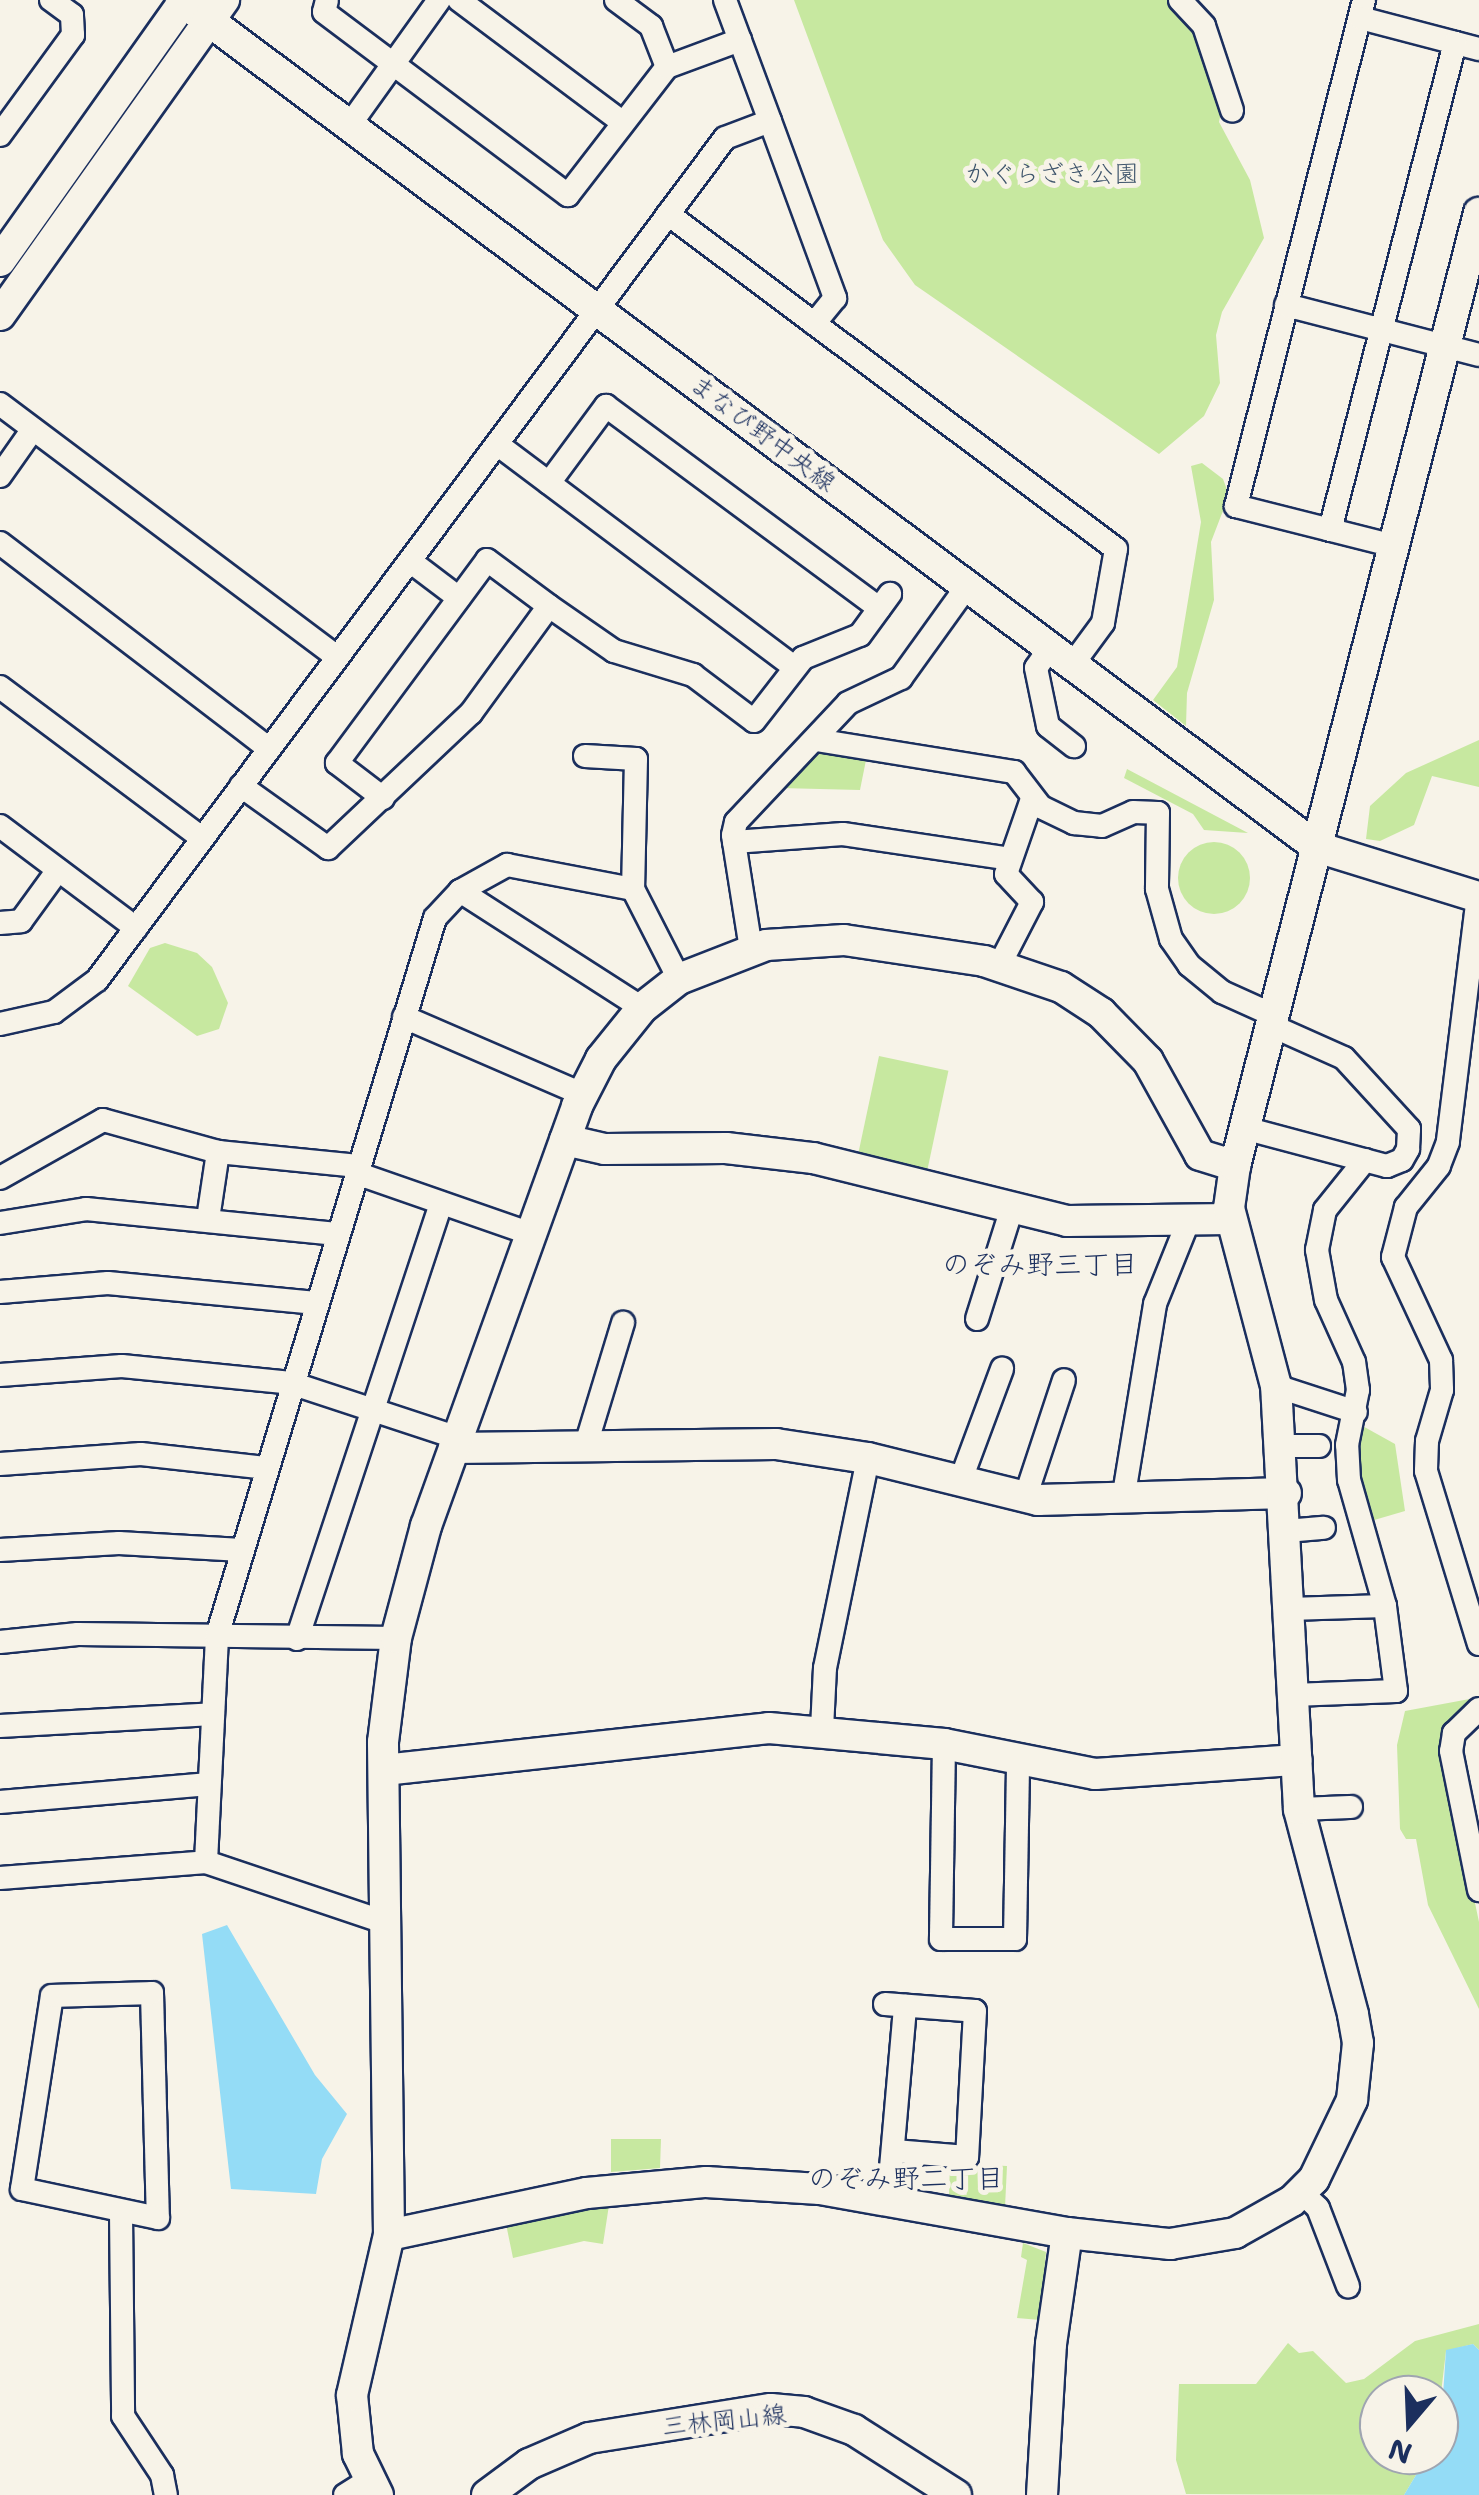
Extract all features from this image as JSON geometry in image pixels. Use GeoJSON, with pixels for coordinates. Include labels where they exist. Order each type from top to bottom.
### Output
{"type":"FeatureCollection","features":[{"type":"Feature","properties":{"kind":"street"},"geometry":{"type":"LineString","coordinates":[[0,134],[73,35],[72,16],[51,0]]}},
{"type":"Feature","properties":{"kind":"street"},"geometry":{"type":"LineString","coordinates":[[327,0],[324,12],[568,195],[666,66],[740,40]]}},
{"type":"Feature","properties":{"kind":"street"},"geometry":{"type":"LineString","coordinates":[[351,123],[439,0]]}},
{"type":"Feature","properties":{"kind":"street"},"geometry":{"type":"LineString","coordinates":[[459,0],[622,122]]}},
{"type":"Feature","properties":{"kind":"street"},"geometry":{"type":"LineString","coordinates":[[616,0],[651,26],[666,66]]}},
{"type":"Feature","properties":{"kind":"street"},"geometry":{"type":"LineString","coordinates":[[725,0],[835,298],[814,324]]}},
{"type":"Feature","properties":{"kind":"street"},"geometry":{"type":"LineString","coordinates":[[1180,0],[1204,26],[1232,110]]}},
{"type":"Feature","properties":{"kind":"street"},"geometry":{"type":"LineString","coordinates":[[0,260],[183,1]]}},
{"type":"Feature","properties":{"kind":"street","name":"まなび野中央線"},"geometry":{"type":"LineString","coordinates":[[183,1],[216,10],[351,123],[1317,846],[1479,896]]}},
{"type":"Feature","properties":{"kind":"street"},"geometry":{"type":"LineString","coordinates":[[1394,546],[1236,506],[1362,9],[1479,49]]}},
{"type":"Feature","properties":{"kind":"street"},"geometry":{"type":"LineString","coordinates":[[0,315],[216,10]]}},
{"type":"Feature","properties":{"kind":"street"},"geometry":{"type":"LineString","coordinates":[[1330,530],[1455,43]]}},
{"type":"Feature","properties":{"kind":"street"},"geometry":{"type":"LineString","coordinates":[[0,1024],[68,1006],[97,980],[726,138],[770,121]]}},
{"type":"Feature","properties":{"kind":"street"},"geometry":{"type":"LineString","coordinates":[[388,2235],[644,2186],[786,2186],[1066,2233],[1202,2242],[1265,2218],[1301,2192],[1343,2128],[1358,2044],[1299,1808],[1286,1493],[1276,1386],[1231,1220],[1234,1166],[1479,213]]}},
{"type":"Feature","properties":{"kind":"street"},"geometry":{"type":"LineString","coordinates":[[668,214],[1116,550],[1103,623],[1062,657],[1036,668],[1048,726],[1074,746]]}},
{"type":"Feature","properties":{"kind":"street"},"geometry":{"type":"LineString","coordinates":[[1286,305],[1479,354]]}},
{"type":"Feature","properties":{"kind":"street"},"geometry":{"type":"LineString","coordinates":[[0,404],[337,657]]}},
{"type":"Feature","properties":{"kind":"street"},"geometry":{"type":"LineString","coordinates":[[384,798],[337,763],[487,560],[614,652],[692,675],[754,720],[794,666],[860,636],[885,601],[606,406],[549,483]]}},
{"type":"Feature","properties":{"kind":"street"},"geometry":{"type":"LineString","coordinates":[[0,476],[33,429]]}},
{"type":"Feature","properties":{"kind":"street"},"geometry":{"type":"LineString","coordinates":[[497,444],[794,666]]}},
{"type":"Feature","properties":{"kind":"street"},"geometry":{"type":"LineString","coordinates":[[0,543],[269,748]]}},
{"type":"Feature","properties":{"kind":"street"},"geometry":{"type":"LineString","coordinates":[[410,560],[459,598]]}},
{"type":"Feature","properties":{"kind":"street"},"geometry":{"type":"LineString","coordinates":[[752,949],[734,842],[741,814],[854,698],[901,678],[967,586]]}},
{"type":"Feature","properties":{"kind":"street"},"geometry":{"type":"LineString","coordinates":[[241,786],[328,848],[471,713],[549,606]]}},
{"type":"Feature","properties":{"kind":"street"},"geometry":{"type":"LineString","coordinates":[[0,686],[202,838]]}},
{"type":"Feature","properties":{"kind":"street"},"geometry":{"type":"LineString","coordinates":[[816,740],[1014,772],[1032,799],[1061,819],[1090,826],[1133,812],[1158,813],[1157,889],[1171,939],[1189,965],[1222,992],[1344,1058],[1408,1129],[1402,1160],[1387,1166],[1244,1128]]}},
{"type":"Feature","properties":{"kind":"street"},"geometry":{"type":"LineString","coordinates":[[585,756],[636,759],[632,890],[680,979]]}},
{"type":"Feature","properties":{"kind":"street"},"geometry":{"type":"LineString","coordinates":[[1000,964],[1032,902],[1006,874],[1032,799]]}},
{"type":"Feature","properties":{"kind":"street"},"geometry":{"type":"LineString","coordinates":[[0,826],[136,928]]}},
{"type":"Feature","properties":{"kind":"street"},"geometry":{"type":"LineString","coordinates":[[734,842],[843,834],[1010,859]]}},
{"type":"Feature","properties":{"kind":"street"},"geometry":{"type":"LineString","coordinates":[[206,1862],[218,1636],[265,1468],[435,918],[460,891],[519,864],[632,890]]}},
{"type":"Feature","properties":{"kind":"street"},"geometry":{"type":"LineString","coordinates":[[0,923],[20,921],[58,870]]}},
{"type":"Feature","properties":{"kind":"street"},"geometry":{"type":"LineString","coordinates":[[460,891],[642,1008]]}},
{"type":"Feature","properties":{"kind":"street"},"geometry":{"type":"LineString","coordinates":[[1479,896],[1448,1142],[1439,1166],[1400,1218],[1394,1258],[1441,1360],[1442,1390],[1427,1441],[1426,1472],[1479,1644]]}},
{"type":"Feature","properties":{"kind":"street"},"geometry":{"type":"LineString","coordinates":[[364,2490],[352,2424],[352,2395],[388,2235],[384,1770],[396,1638],[456,1443],[582,1094],[642,1008],[680,979],[752,949],[844,940],[1000,964],[1061,987],[1101,1013],[1148,1061],[1196,1150],[1234,1166]]}},
{"type":"Feature","properties":{"kind":"street"},"geometry":{"type":"LineString","coordinates":[[404,1017],[582,1094]]}},
{"type":"Feature","properties":{"kind":"street"},"geometry":{"type":"LineString","coordinates":[[0,1178],[103,1120],[218,1152],[357,1169],[531,1234]]}},
{"type":"Feature","properties":{"kind":"street"},"geometry":{"type":"LineString","coordinates":[[565,1140],[605,1150],[785,1154],[1092,1224],[1231,1220]]}},
{"type":"Feature","properties":{"kind":"street"},"geometry":{"type":"LineString","coordinates":[[208,1220],[218,1152]]}},
{"type":"Feature","properties":{"kind":"street"},"geometry":{"type":"LineString","coordinates":[[1293,1695],[1396,1691],[1385,1606],[1349,1480],[1347,1445],[1356,1412],[1354,1362],[1326,1300],[1316,1234],[1325,1210],[1365,1160]]}},
{"type":"Feature","properties":{"kind":"street"},"geometry":{"type":"LineString","coordinates":[[297,1639],[441,1202]]}},
{"type":"Feature","properties":{"kind":"street"},"geometry":{"type":"LineString","coordinates":[[978,1319],[980,1281],[1012,1208]]}},
{"type":"Feature","properties":{"kind":"street"},"geometry":{"type":"LineString","coordinates":[[0,1222],[86,1209],[337,1234]]}},
{"type":"Feature","properties":{"kind":"street"},"geometry":{"type":"LineString","coordinates":[[1123,1500],[1155,1304],[1188,1222]]}},
{"type":"Feature","properties":{"kind":"street"},"geometry":{"type":"LineString","coordinates":[[0,1292],[108,1283],[316,1303]]}},
{"type":"Feature","properties":{"kind":"street"},"geometry":{"type":"LineString","coordinates":[[585,1448],[601,1360],[623,1323]]}},
{"type":"Feature","properties":{"kind":"street"},"geometry":{"type":"LineString","coordinates":[[0,1375],[122,1366],[291,1383],[370,1408],[456,1443],[585,1448],[734,1442],[868,1458],[1026,1498],[1123,1500],[1286,1493]]}},
{"type":"Feature","properties":{"kind":"street"},"geometry":{"type":"LineString","coordinates":[[960,1482],[982,1398],[1002,1369]]}},
{"type":"Feature","properties":{"kind":"street"},"geometry":{"type":"LineString","coordinates":[[1026,1498],[1064,1380]]}},
{"type":"Feature","properties":{"kind":"street"},"geometry":{"type":"LineString","coordinates":[[1276,1386],[1286,1384],[1356,1412]]}},
{"type":"Feature","properties":{"kind":"street"},"geometry":{"type":"LineString","coordinates":[[1281,1446],[1319,1446]]}},
{"type":"Feature","properties":{"kind":"street"},"geometry":{"type":"LineString","coordinates":[[0,1464],[141,1454],[265,1468]]}},
{"type":"Feature","properties":{"kind":"street"},"geometry":{"type":"LineString","coordinates":[[822,1730],[825,1668],[868,1458]]}},
{"type":"Feature","properties":{"kind":"street"},"geometry":{"type":"LineString","coordinates":[[1286,1531],[1324,1528]]}},
{"type":"Feature","properties":{"kind":"street"},"geometry":{"type":"LineString","coordinates":[[0,1550],[118,1543],[242,1550]]}},
{"type":"Feature","properties":{"kind":"street"},"geometry":{"type":"LineString","coordinates":[[1289,1609],[1385,1606]]}},
{"type":"Feature","properties":{"kind":"street"},"geometry":{"type":"LineString","coordinates":[[0,1642],[78,1634],[396,1638]]}},
{"type":"Feature","properties":{"kind":"street"},"geometry":{"type":"LineString","coordinates":[[1479,1710],[1454,1733],[1451,1751],[1479,1890]]}},
{"type":"Feature","properties":{"kind":"street"},"geometry":{"type":"LineString","coordinates":[[0,1726],[213,1714]]}},
{"type":"Feature","properties":{"kind":"street"},"geometry":{"type":"LineString","coordinates":[[384,1770],[709,1729],[822,1730],[944,1744],[1072,1772],[1135,1774],[1297,1760]]}},
{"type":"Feature","properties":{"kind":"street"},"geometry":{"type":"LineString","coordinates":[[944,1744],[941,1939],[1015,1939],[1018,1759]]}},
{"type":"Feature","properties":{"kind":"street"},"geometry":{"type":"LineString","coordinates":[[0,1802],[210,1784]]}},
{"type":"Feature","properties":{"kind":"street"},"geometry":{"type":"LineString","coordinates":[[1299,1808],[1351,1808]]}},
{"type":"Feature","properties":{"kind":"street"},"geometry":{"type":"LineString","coordinates":[[0,1878],[206,1862],[384,1922]]}},
{"type":"Feature","properties":{"kind":"street"},"geometry":{"type":"LineString","coordinates":[[152,1993],[158,2218],[121,2213],[22,2189],[52,1996],[152,1993]]}},
{"type":"Feature","properties":{"kind":"street"},"geometry":{"type":"LineString","coordinates":[[888,2202],[894,2151],[895,2005],[975,2011],[967,2157],[894,2151]]}},
{"type":"Feature","properties":{"kind":"street"},"geometry":{"type":"LineString","coordinates":[[1301,2192],[1318,2208],[1348,2286]]}},
{"type":"Feature","properties":{"kind":"street"},"geometry":{"type":"LineString","coordinates":[[121,2213],[123,2416],[162,2475],[166,2495]]}},
{"type":"Feature","properties":{"kind":"street"},"geometry":{"type":"LineString","coordinates":[[1042,2495],[1051,2344],[1066,2233]]}},
{"type":"Feature","properties":{"kind":"street","name":"三林岡山線"},"geometry":{"type":"LineString","coordinates":[[487,2495],[529,2464],[589,2438],[771,2410],[804,2412],[854,2430],[956,2495]]}},
{"type":"Feature","properties":{"kind":"green space","name":"かぐらざき公園"},"geometry":{"type":"Polygon","coordinates":[[[794,0],[1169,0],[1185,11],[1223,103],[1219,122],[1250,180],[1264,238],[1222,312],[1216,335],[1220,383],[1204,416],[1159,454],[915,285],[883,240],[794,0]]]}},
{"type":"Feature","properties":{"kind":"green space"},"geometry":{"type":"Polygon","coordinates":[[[1202,463],[1223,479],[1229,495],[1211,542],[1214,600],[1187,693],[1186,726],[1153,700],[1177,667],[1201,522],[1191,466],[1202,463]]]}},
{"type":"Feature","properties":{"kind":"green space"},"geometry":{"type":"Polygon","coordinates":[[[1479,740],[1479,787],[1432,776],[1414,825],[1380,841],[1366,839],[1370,806],[1406,773],[1479,740]]]}},
{"type":"Feature","properties":{"kind":"green space"},"geometry":{"type":"Polygon","coordinates":[[[817,749],[867,755],[860,790],[780,788],[817,749]]]}},
{"type":"Feature","properties":{"kind":"green space"},"geometry":{"type":"Polygon","coordinates":[[[1127,769],[1248,833],[1204,830],[1193,814],[1124,778],[1127,769]]]}},
{"type":"Feature","properties":{"kind":"green space"},"geometry":{"type":"Polygon","coordinates":[[[1214,842],[1239,853],[1250,878],[1239,903],[1214,914],[1189,903],[1178,878],[1189,853],[1214,842]]]}},
{"type":"Feature","properties":{"kind":"green space"},"geometry":{"type":"Polygon","coordinates":[[[165,943],[197,953],[212,967],[228,1003],[219,1029],[197,1036],[128,986],[150,948],[165,943]]]}},
{"type":"Feature","properties":{"kind":"green space"},"geometry":{"type":"Polygon","coordinates":[[[879,1056],[948,1071],[927,1171],[858,1156],[879,1056]]]}},
{"type":"Feature","properties":{"kind":"green space"},"geometry":{"type":"Polygon","coordinates":[[[1359,1424],[1395,1444],[1405,1511],[1364,1523],[1353,1479],[1359,1424]]]}},
{"type":"Feature","properties":{"kind":"green space"},"geometry":{"type":"Polygon","coordinates":[[[1475,1698],[1443,1751],[1479,1922],[1479,2009],[1428,1905],[1416,1839],[1406,1839],[1400,1829],[1397,1745],[1405,1711],[1475,1698]]]}},
{"type":"Feature","properties":{"kind":"green space"},"geometry":{"type":"Polygon","coordinates":[[[611,2139],[661,2139],[660,2168],[611,2172],[611,2139]]]}},
{"type":"Feature","properties":{"kind":"green space"},"geometry":{"type":"Polygon","coordinates":[[[950,2163],[1007,2166],[1005,2207],[949,2196],[950,2163]]]}},
{"type":"Feature","properties":{"kind":"green space"},"geometry":{"type":"Polygon","coordinates":[[[609,2205],[603,2244],[584,2241],[513,2258],[506,2224],[609,2205]]]}},
{"type":"Feature","properties":{"kind":"green space"},"geometry":{"type":"Polygon","coordinates":[[[1023,2243],[1046,2252],[1040,2320],[1017,2318],[1027,2260],[1021,2257],[1023,2243]]]}},
{"type":"Feature","properties":{"kind":"green space"},"geometry":{"type":"Polygon","coordinates":[[[1479,2324],[1479,2350],[1473,2344],[1446,2351],[1443,2375],[1369,2375],[1415,2341],[1479,2324]]]}},
{"type":"Feature","properties":{"kind":"green space"},"geometry":{"type":"Polygon","coordinates":[[[1288,2343],[1299,2353],[1313,2351],[1346,2383],[1359,2380],[1359,2475],[1416,2475],[1404,2495],[1186,2494],[1176,2460],[1179,2384],[1256,2384],[1288,2343]]]}},
{"type":"Feature","properties":{"kind":"water"},"geometry":{"type":"Polygon","coordinates":[[[227,1925],[315,2075],[347,2114],[322,2159],[316,2194],[231,2189],[202,1934],[227,1925]]]}},
{"type":"Feature","properties":{"kind":"water"},"geometry":{"type":"Polygon","coordinates":[[[1473,2344],[1479,2350],[1479,2495],[1404,2495],[1416,2475],[1459,2475],[1459,2375],[1444,2375],[1446,2350],[1473,2344]]]}},
{"type":"Feature","properties":{"kind":"district","name":"のぞみ野三丁目"},"geometry":{"type":"Point","coordinates":[1040,1264]}},
{"type":"Feature","properties":{"kind":"district","name":"のぞみ野二丁目"},"geometry":{"type":"Point","coordinates":[906,2178]}}]}
